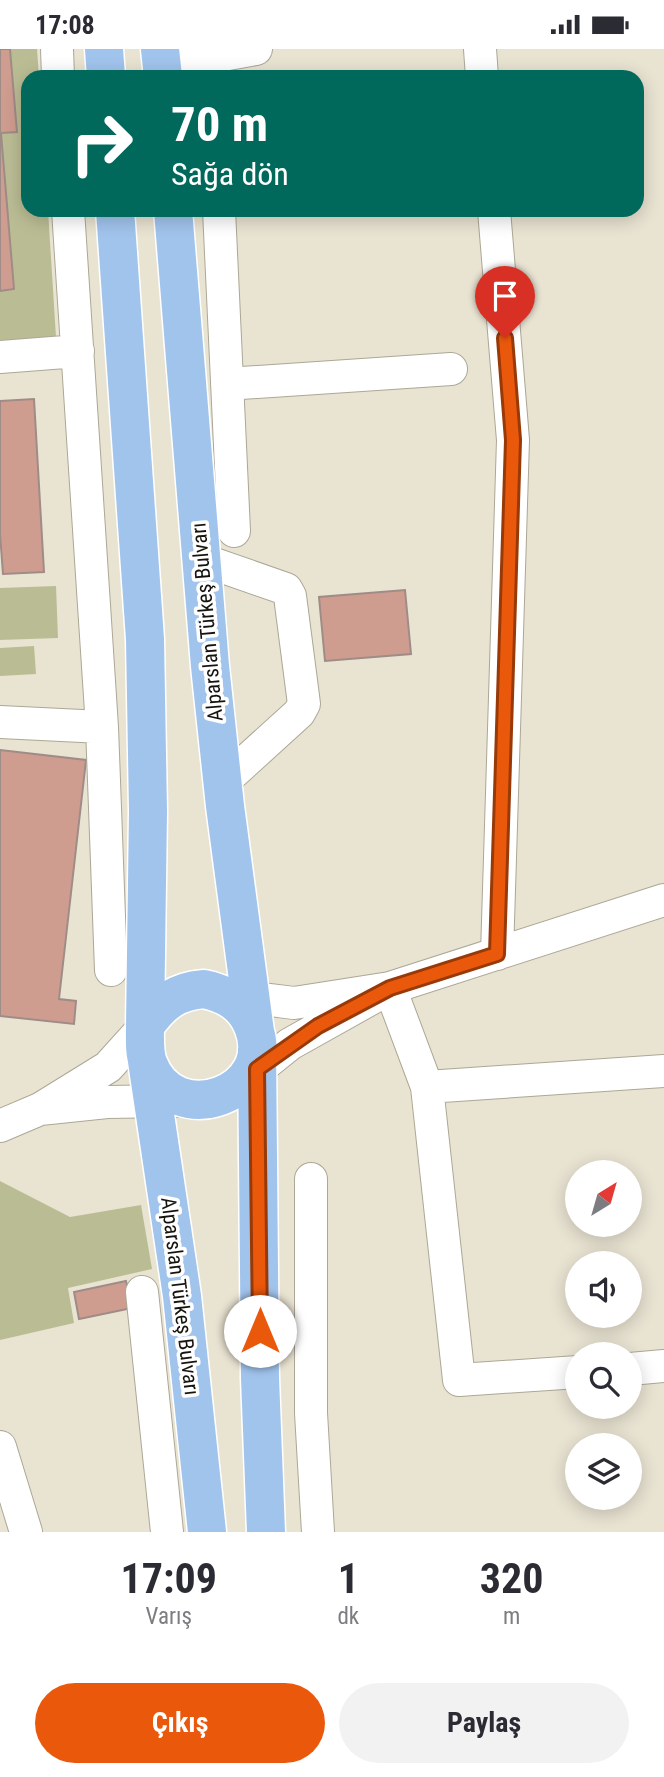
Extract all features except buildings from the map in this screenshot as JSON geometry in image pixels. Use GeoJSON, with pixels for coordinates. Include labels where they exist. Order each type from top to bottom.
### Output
{"type":"FeatureCollection","features":[{"type":"Feature","properties":{"kind":"highway"},"geometry":{"type":"LineString","coordinates":[[104,49],[106,70]]}},
{"type":"Feature","properties":{"kind":"highway","name":"Alparslan Türkeş Bulvarı"},"geometry":{"type":"LineString","coordinates":[[115,217],[145,639],[148,811],[146,1043],[182,1296],[207,1532]]}},
{"type":"Feature","properties":{"kind":"highway","name":"Alparslan Türkeş Bulvarı"},"geometry":{"type":"LineString","coordinates":[[174,217],[200,559],[248,1037],[266,1532]]}},
{"type":"Feature","properties":{"kind":"highway"},"geometry":{"type":"LineString","coordinates":[[204,989],[248,1037],[231,1092],[215,1099],[198,1101],[181,1098],[166,1089],[154,1077],[146,1043],[170,998],[187,991],[204,989]]}},
{"type":"Feature","properties":{"kind":"street"},"geometry":{"type":"LineString","coordinates":[[57,49],[58,70]]}},
{"type":"Feature","properties":{"kind":"street"},"geometry":{"type":"LineString","coordinates":[[162,64],[211,61],[256,49]]}},
{"type":"Feature","properties":{"kind":"street"},"geometry":{"type":"LineString","coordinates":[[480,49],[482,70]]}},
{"type":"Feature","properties":{"kind":"street"},"geometry":{"type":"LineString","coordinates":[[68,217],[102,727],[111,970]]}},
{"type":"Feature","properties":{"kind":"street"},"geometry":{"type":"LineString","coordinates":[[219,217],[234,531]]}},
{"type":"Feature","properties":{"kind":"street"},"geometry":{"type":"LineString","coordinates":[[495,217],[513,440],[497,954]]}},
{"type":"Feature","properties":{"kind":"street"},"geometry":{"type":"LineString","coordinates":[[0,357],[78,351]]}},
{"type":"Feature","properties":{"kind":"street"},"geometry":{"type":"LineString","coordinates":[[227,384],[451,369]]}},
{"type":"Feature","properties":{"kind":"street"},"geometry":{"type":"LineString","coordinates":[[200,559],[286,589],[290,596],[304,704],[299,713],[223,782]]}},
{"type":"Feature","properties":{"kind":"street"},"geometry":{"type":"LineString","coordinates":[[0,722],[102,727]]}},
{"type":"Feature","properties":{"kind":"street"},"geometry":{"type":"LineString","coordinates":[[248,1037],[294,1003],[390,988],[664,900]]}},
{"type":"Feature","properties":{"kind":"street"},"geometry":{"type":"LineString","coordinates":[[248,1037],[318,1026],[390,988]]}},
{"type":"Feature","properties":{"kind":"street"},"geometry":{"type":"LineString","coordinates":[[390,988],[428,1087],[460,1380],[565,1373]]}},
{"type":"Feature","properties":{"kind":"street"},"geometry":{"type":"LineString","coordinates":[[0,1126],[40,1109],[146,1043]]}},
{"type":"Feature","properties":{"kind":"street"},"geometry":{"type":"LineString","coordinates":[[428,1087],[664,1071]]}},
{"type":"Feature","properties":{"kind":"street"},"geometry":{"type":"LineString","coordinates":[[40,1109],[153,1100],[198,1101]]}},
{"type":"Feature","properties":{"kind":"street"},"geometry":{"type":"LineString","coordinates":[[312,1179],[311,1413],[318,1532]]}},
{"type":"Feature","properties":{"kind":"street"},"geometry":{"type":"LineString","coordinates":[[142,1292],[167,1532]]}},
{"type":"Feature","properties":{"kind":"street"},"geometry":{"type":"LineString","coordinates":[[642,1368],[664,1366]]}},
{"type":"Feature","properties":{"kind":"street"},"geometry":{"type":"LineString","coordinates":[[0,1447],[26,1532]]}},
{"type":"Feature","properties":{"kind":"green space"},"geometry":{"type":"Polygon","coordinates":[[[0,49],[37,49],[38,70],[21,70],[21,217],[48,217],[56,337],[0,341],[0,49]]]}},
{"type":"Feature","properties":{"kind":"green space"},"geometry":{"type":"Polygon","coordinates":[[[56,586],[58,638],[0,640],[0,588],[56,586]]]}},
{"type":"Feature","properties":{"kind":"green space"},"geometry":{"type":"Polygon","coordinates":[[[34,646],[36,674],[0,676],[0,648],[34,646]]]}},
{"type":"Feature","properties":{"kind":"green space"},"geometry":{"type":"Polygon","coordinates":[[[0,1181],[70,1217],[141,1205],[152,1269],[68,1288],[74,1323],[0,1340],[0,1181]]]}},
{"type":"Feature","properties":{"kind":"route"},"geometry":{"type":"LineString","coordinates":[[260,1331],[257,1069],[318,1026],[390,988],[497,954],[513,440],[505,338]]}}]}
